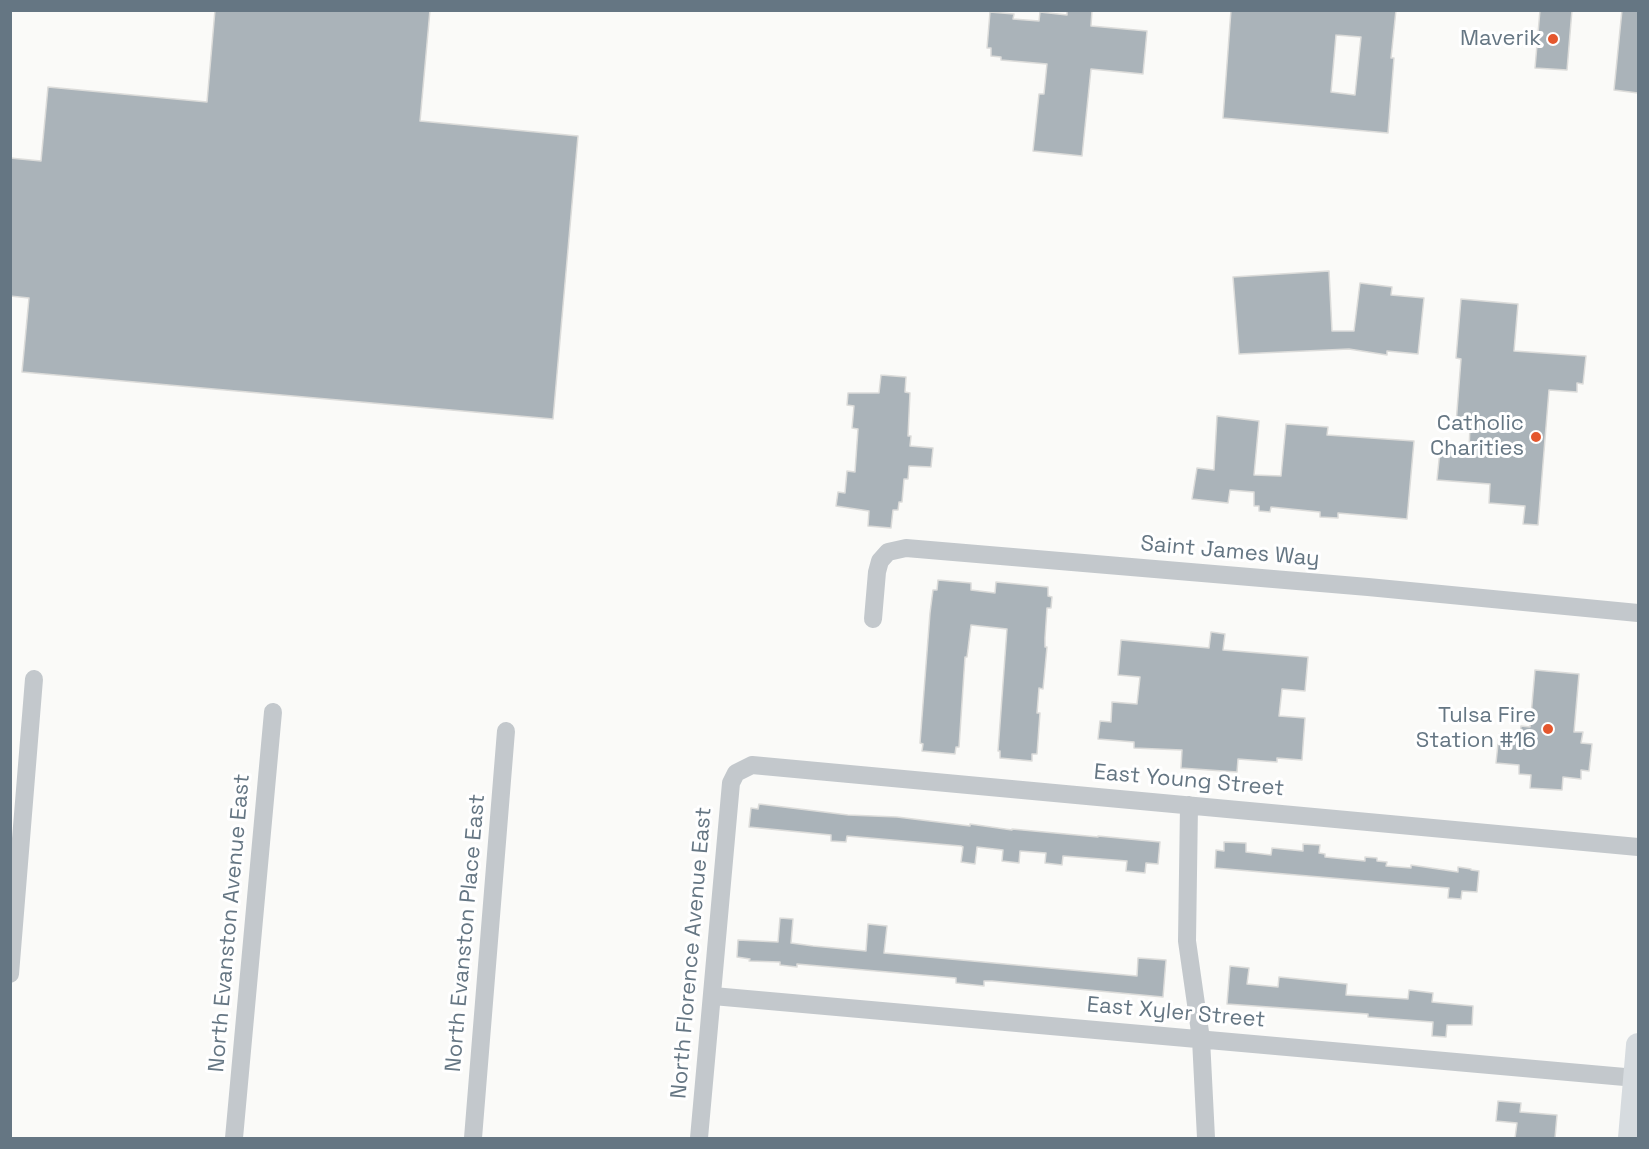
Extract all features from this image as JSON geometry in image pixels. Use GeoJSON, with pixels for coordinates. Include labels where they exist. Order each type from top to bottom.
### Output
{"type":"FeatureCollection","features":[{"type":"Feature","properties":{"kind":"main road"},"geometry":{"type":"LineString","coordinates":[[1630,1138],[1638,1045]]}},
{"type":"Feature","properties":{"kind":"street","name":"Saint James Way"},"geometry":{"type":"LineString","coordinates":[[873,618],[880,561],[888,552],[906,548],[1368,587],[1638,613]]}},
{"type":"Feature","properties":{"kind":"street"},"geometry":{"type":"LineString","coordinates":[[10,974],[34,679]]}},
{"type":"Feature","properties":{"kind":"street","name":"North Evanston Avenue East"},"geometry":{"type":"LineString","coordinates":[[234,1138],[273,712]]}},
{"type":"Feature","properties":{"kind":"street","name":"North Evanston Place East"},"geometry":{"type":"LineString","coordinates":[[473,1138],[506,730]]}},
{"type":"Feature","properties":{"kind":"street","name":"East Young Street"},"geometry":{"type":"LineString","coordinates":[[736,772],[752,765],[1638,847]]}},
{"type":"Feature","properties":{"kind":"street","name":"North Florence Avenue East"},"geometry":{"type":"LineString","coordinates":[[699,1138],[731,783],[736,772]]}},
{"type":"Feature","properties":{"kind":"street"},"geometry":{"type":"LineString","coordinates":[[1190,805],[1187,941],[1201,1039],[1206,1138]]}},
{"type":"Feature","properties":{"kind":"street","name":"East Xyler Street"},"geometry":{"type":"LineString","coordinates":[[713,996],[1636,1078]]}},
{"type":"Feature","properties":{"kind":"building"},"geometry":{"type":"Polygon","coordinates":[[[215,10],[430,10],[420,121],[578,136],[553,419],[22,372],[29,298],[10,296],[10,158],[41,161],[48,87],[207,102],[215,10]]]}},
{"type":"Feature","properties":{"kind":"building"},"geometry":{"type":"Polygon","coordinates":[[[1067,10],[1092,10],[1091,26],[1147,31],[1143,74],[1091,69],[1082,156],[1033,151],[1039,94],[1044,94],[1047,64],[1001,60],[1001,57],[991,56],[991,48],[987,48],[990,12],[1014,14],[1013,19],[1039,21],[1040,12],[1067,15],[1067,10]]]}},
{"type":"Feature","properties":{"kind":"building"},"geometry":{"type":"Polygon","coordinates":[[[1231,10],[1396,10],[1391,58],[1394,58],[1388,133],[1223,118],[1231,10]],[[1336,35],[1331,92],[1355,95],[1361,37],[1336,35]]]}},
{"type":"Feature","properties":{"kind":"building","name":"Maverik"},"geometry":{"type":"Polygon","coordinates":[[[1540,10],[1572,10],[1567,70],[1535,68],[1540,10]]]}},
{"type":"Feature","properties":{"kind":"building"},"geometry":{"type":"Polygon","coordinates":[[[1622,10],[1638,10],[1638,93],[1614,90],[1622,10]]]}},
{"type":"Feature","properties":{"kind":"building"},"geometry":{"type":"Polygon","coordinates":[[[1329,271],[1332,331],[1354,331],[1360,283],[1392,287],[1391,295],[1424,298],[1418,354],[1387,351],[1387,355],[1349,349],[1239,354],[1233,277],[1329,271]]]}},
{"type":"Feature","properties":{"kind":"building","name":"Catholic Charities"},"geometry":{"type":"Polygon","coordinates":[[[1461,299],[1518,304],[1514,351],[1586,356],[1583,384],[1577,383],[1577,392],[1549,390],[1538,525],[1523,524],[1525,506],[1489,503],[1490,484],[1437,480],[1440,450],[1469,452],[1470,425],[1456,424],[1461,359],[1456,358],[1461,299]]]}},
{"type":"Feature","properties":{"kind":"building"},"geometry":{"type":"Polygon","coordinates":[[[881,375],[906,377],[905,392],[910,393],[908,436],[911,436],[910,446],[933,448],[931,467],[909,466],[908,479],[904,479],[902,502],[899,502],[898,510],[893,510],[891,528],[868,526],[869,511],[836,506],[838,492],[845,493],[847,471],[855,472],[858,429],[852,428],[854,406],[847,405],[848,393],[879,393],[881,375]]]}},
{"type":"Feature","properties":{"kind":"building"},"geometry":{"type":"Polygon","coordinates":[[[1217,416],[1259,421],[1254,475],[1281,476],[1286,424],[1328,427],[1327,435],[1414,441],[1407,519],[1338,513],[1338,518],[1320,517],[1320,512],[1271,507],[1270,512],[1259,511],[1259,506],[1254,506],[1254,492],[1230,490],[1228,503],[1192,499],[1197,468],[1214,470],[1217,416]]]}},
{"type":"Feature","properties":{"kind":"building"},"geometry":{"type":"Polygon","coordinates":[[[938,580],[971,583],[971,590],[995,593],[996,582],[1048,587],[1048,596],[1052,597],[1051,608],[1047,608],[1045,647],[1047,647],[1043,689],[1039,688],[1037,754],[1032,754],[1032,761],[1000,758],[1000,751],[998,751],[1007,629],[971,625],[967,657],[965,657],[959,747],[956,747],[955,754],[922,751],[923,744],[920,743],[930,613],[933,590],[937,590],[938,580]]]}},
{"type":"Feature","properties":{"kind":"building"},"geometry":{"type":"Polygon","coordinates":[[[1211,632],[1225,634],[1223,650],[1308,657],[1305,691],[1282,689],[1279,716],[1305,718],[1302,760],[1277,758],[1277,762],[1238,759],[1237,772],[1181,768],[1182,750],[1134,748],[1134,742],[1098,739],[1100,721],[1111,722],[1112,702],[1137,704],[1140,677],[1118,675],[1121,640],[1209,648],[1211,632]]]}},
{"type":"Feature","properties":{"kind":"building","name":"Tulsa Fire Station #16"},"geometry":{"type":"Polygon","coordinates":[[[1535,670],[1579,674],[1574,732],[1583,732],[1581,743],[1592,744],[1589,771],[1581,770],[1581,779],[1563,777],[1562,790],[1530,788],[1531,775],[1519,774],[1519,765],[1496,763],[1499,734],[1520,736],[1521,726],[1530,727],[1535,670]]]}},
{"type":"Feature","properties":{"kind":"building"},"geometry":{"type":"Polygon","coordinates":[[[759,804],[848,815],[897,817],[1012,830],[1160,842],[1158,864],[1146,863],[1145,873],[1126,871],[1127,861],[1063,856],[1062,865],[1045,863],[1046,853],[1020,851],[1019,863],[1002,861],[1003,850],[977,847],[975,864],[961,862],[963,847],[961,846],[847,836],[846,842],[831,841],[831,835],[749,827],[751,808],[758,809],[759,804]]]}},
{"type":"Feature","properties":{"kind":"building"},"geometry":{"type":"Polygon","coordinates":[[[1224,842],[1246,843],[1246,852],[1271,855],[1272,848],[1303,851],[1303,844],[1320,845],[1319,853],[1325,854],[1325,857],[1365,861],[1365,857],[1377,858],[1377,861],[1387,862],[1386,866],[1411,868],[1411,865],[1458,872],[1458,867],[1471,869],[1479,871],[1477,892],[1462,891],[1461,899],[1448,898],[1449,888],[1215,868],[1216,850],[1224,851],[1224,842]]]}},
{"type":"Feature","properties":{"kind":"building"},"geometry":{"type":"Polygon","coordinates":[[[780,918],[793,919],[791,943],[813,946],[866,951],[868,924],[887,926],[884,953],[1137,976],[1138,958],[1166,960],[1163,997],[992,981],[984,981],[984,986],[956,983],[956,978],[797,964],[797,967],[780,965],[780,962],[749,961],[750,959],[737,957],[738,940],[778,942],[780,918]]]}},
{"type":"Feature","properties":{"kind":"building"},"geometry":{"type":"Polygon","coordinates":[[[1230,966],[1249,968],[1247,984],[1278,987],[1279,977],[1347,984],[1346,995],[1408,999],[1409,990],[1433,993],[1432,1002],[1473,1006],[1472,1025],[1447,1025],[1446,1037],[1432,1036],[1433,1022],[1368,1017],[1368,1014],[1227,1004],[1230,966]]]}},
{"type":"Feature","properties":{"kind":"building"},"geometry":{"type":"Polygon","coordinates":[[[1498,1101],[1521,1103],[1520,1112],[1557,1115],[1555,1138],[1515,1138],[1517,1123],[1496,1121],[1498,1101]]]}},
{"type":"Feature","properties":{"kind":"place","name":"Maverik"},"geometry":{"type":"Point","coordinates":[1553,39]}},
{"type":"Feature","properties":{"kind":"place","name":"Catholic Charities"},"geometry":{"type":"Point","coordinates":[1536,437]}},
{"type":"Feature","properties":{"kind":"place","name":"Tulsa Fire Station #16"},"geometry":{"type":"Point","coordinates":[1548,729]}}]}
